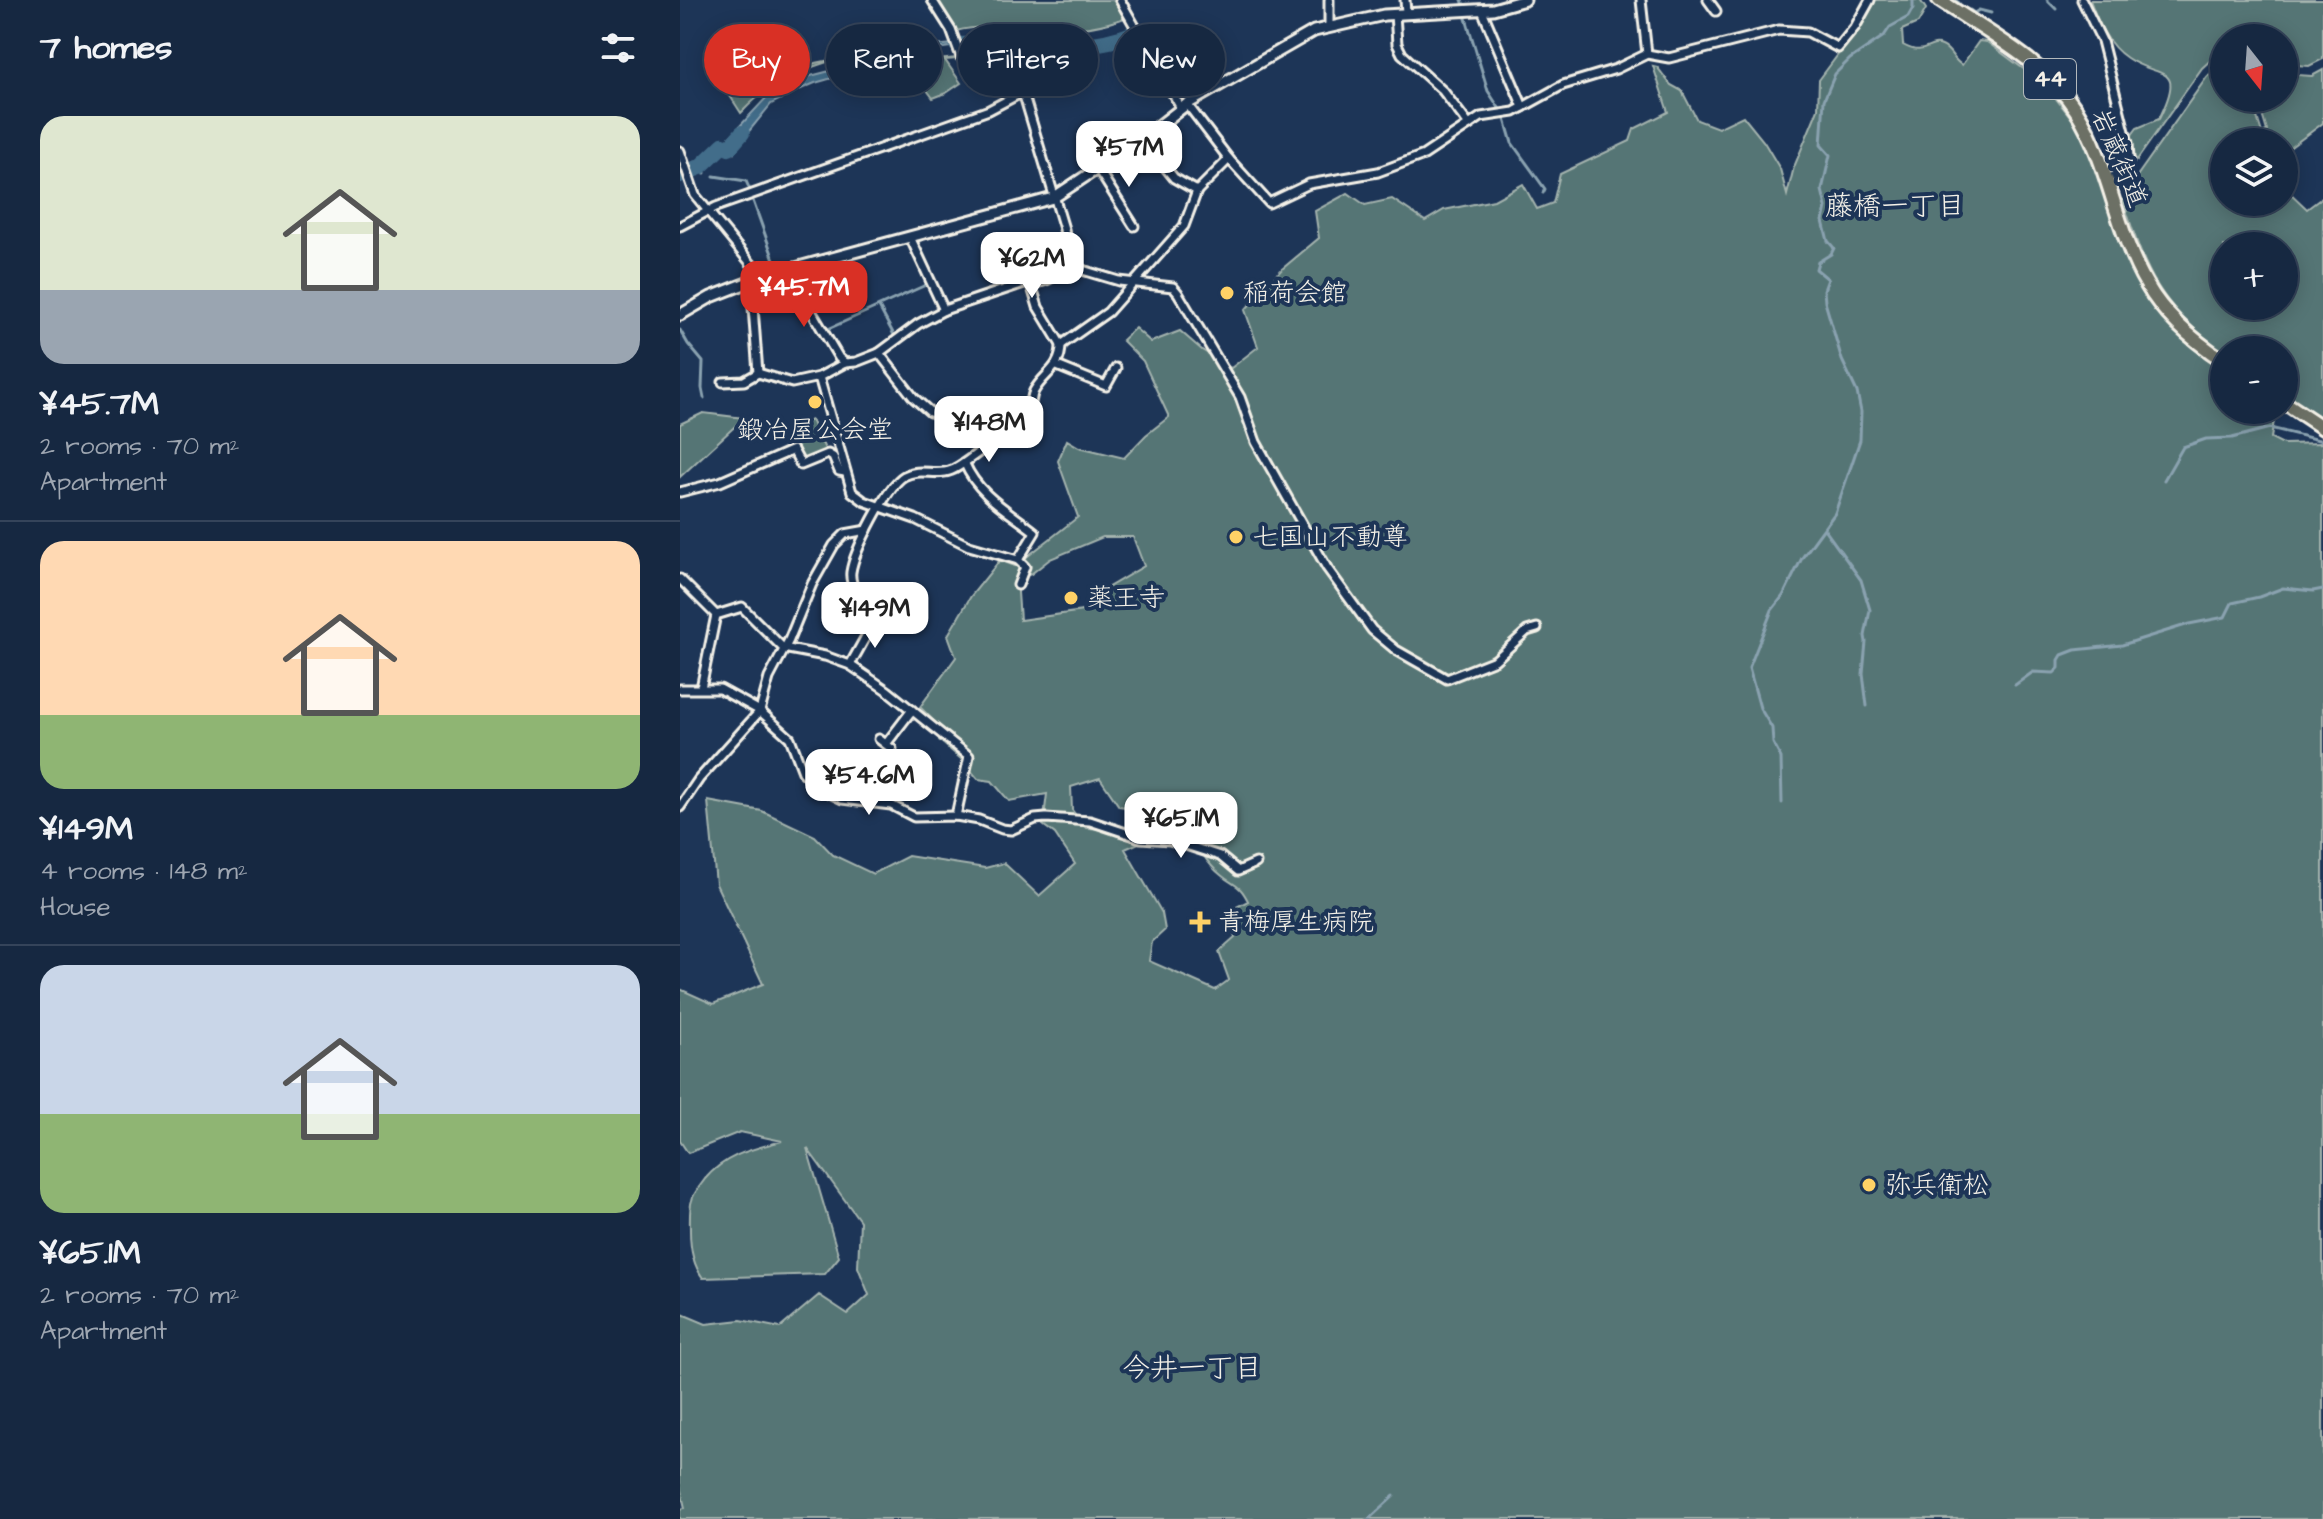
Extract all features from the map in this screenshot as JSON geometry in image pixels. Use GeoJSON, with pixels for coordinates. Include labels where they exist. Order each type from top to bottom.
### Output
{"type":"FeatureCollection","features":[{"type":"Feature","properties":{"kind":"main road","name":"岩蔵街道"},"geometry":{"type":"LineString","coordinates":[[1939,0],[2026,59],[2059,88],[2090,135],[2137,265],[2152,294],[2182,329],[2210,350]]}},
{"type":"Feature","properties":{"kind":"main road"},"geometry":{"type":"LineString","coordinates":[[2298,411],[2323,428]]}},
{"type":"Feature","properties":{"kind":"street"},"geometry":{"type":"LineString","coordinates":[[932,0],[958,49]]}},
{"type":"Feature","properties":{"kind":"street"},"geometry":{"type":"LineString","coordinates":[[1120,0],[1184,106],[1269,203],[1319,181],[1368,174],[1424,155],[1481,117],[1508,114],[1563,85],[1616,69],[1647,54],[1669,58],[1779,30],[1808,32],[1838,48],[1855,27],[1870,0]]}},
{"type":"Feature","properties":{"kind":"street"},"geometry":{"type":"LineString","coordinates":[[1329,0],[1329,27]]}},
{"type":"Feature","properties":{"kind":"street"},"geometry":{"type":"LineString","coordinates":[[1405,0],[1400,13],[1397,44],[1402,54],[1439,87],[1469,125]]}},
{"type":"Feature","properties":{"kind":"street"},"geometry":{"type":"LineString","coordinates":[[680,315],[706,300],[756,279],[1053,198],[1142,139],[1184,106],[1261,64],[1307,34],[1400,13],[1482,10],[1525,0]]}},
{"type":"Feature","properties":{"kind":"street"},"geometry":{"type":"LineString","coordinates":[[1641,0],[1647,54]]}},
{"type":"Feature","properties":{"kind":"street"},"geometry":{"type":"LineString","coordinates":[[1708,0],[1716,11]]}},
{"type":"Feature","properties":{"kind":"street"},"geometry":{"type":"LineString","coordinates":[[2082,0],[2102,41],[2128,143],[2129,159],[2125,171],[2107,179]]}},
{"type":"Feature","properties":{"kind":"street"},"geometry":{"type":"LineString","coordinates":[[1482,10],[1523,107]]}},
{"type":"Feature","properties":{"kind":"street"},"geometry":{"type":"LineString","coordinates":[[680,226],[707,211],[989,110],[1015,96]]}},
{"type":"Feature","properties":{"kind":"street"},"geometry":{"type":"LineString","coordinates":[[1022,96],[1064,229],[1069,266]]}},
{"type":"Feature","properties":{"kind":"street"},"geometry":{"type":"LineString","coordinates":[[1142,139],[1174,178],[1197,191]]}},
{"type":"Feature","properties":{"kind":"street"},"geometry":{"type":"LineString","coordinates":[[680,151],[690,184],[756,279],[758,373]]}},
{"type":"Feature","properties":{"kind":"street"},"geometry":{"type":"LineString","coordinates":[[1061,345],[1108,312],[1184,226],[1197,191],[1229,159]]}},
{"type":"Feature","properties":{"kind":"street"},"geometry":{"type":"LineString","coordinates":[[1098,169],[1134,226]]}},
{"type":"Feature","properties":{"kind":"street"},"geometry":{"type":"LineString","coordinates":[[680,192],[690,184]]}},
{"type":"Feature","properties":{"kind":"street"},"geometry":{"type":"LineString","coordinates":[[910,237],[944,310]]}},
{"type":"Feature","properties":{"kind":"street"},"geometry":{"type":"LineString","coordinates":[[1069,266],[1099,277],[1173,287],[1240,397],[1256,442],[1307,536],[1372,630],[1396,650],[1447,679],[1487,664],[1527,631],[1537,628]]}},
{"type":"Feature","properties":{"kind":"street"},"geometry":{"type":"LineString","coordinates":[[723,382],[744,381],[758,373],[792,383],[819,377],[845,363],[879,353],[918,324],[944,310],[1024,283],[1055,277],[1069,266]]}},
{"type":"Feature","properties":{"kind":"street"},"geometry":{"type":"LineString","coordinates":[[787,270],[839,358],[845,363]]}},
{"type":"Feature","properties":{"kind":"street"},"geometry":{"type":"LineString","coordinates":[[850,665],[874,622],[856,591],[851,572],[867,530],[898,480],[906,474],[948,472],[965,464],[1029,410],[1032,393],[1057,366],[1061,345],[1038,307],[1031,284]]}},
{"type":"Feature","properties":{"kind":"street"},"geometry":{"type":"LineString","coordinates":[[879,353],[914,398],[930,412],[947,415]]}},
{"type":"Feature","properties":{"kind":"street"},"geometry":{"type":"LineString","coordinates":[[1057,366],[1106,386],[1116,368]]}},
{"type":"Feature","properties":{"kind":"street"},"geometry":{"type":"LineString","coordinates":[[819,377],[854,495],[915,519],[969,546],[1018,560],[1025,567],[1018,585]]}},
{"type":"Feature","properties":{"kind":"street"},"geometry":{"type":"LineString","coordinates":[[680,492],[720,482],[793,450],[801,465],[828,454],[833,457],[839,471],[845,472]]}},
{"type":"Feature","properties":{"kind":"street"},"geometry":{"type":"LineString","coordinates":[[965,464],[970,477],[984,492],[1035,532],[1018,560]]}},
{"type":"Feature","properties":{"kind":"street"},"geometry":{"type":"LineString","coordinates":[[682,802],[707,769],[760,711],[769,678],[812,584],[834,545],[845,534],[867,530]]}},
{"type":"Feature","properties":{"kind":"street"},"geometry":{"type":"LineString","coordinates":[[680,579],[716,615]]}},
{"type":"Feature","properties":{"kind":"street"},"geometry":{"type":"LineString","coordinates":[[716,615],[742,607],[783,648],[825,656],[850,665],[969,756],[956,816]]}},
{"type":"Feature","properties":{"kind":"street"},"geometry":{"type":"LineString","coordinates":[[701,688],[716,615]]}},
{"type":"Feature","properties":{"kind":"street"},"geometry":{"type":"LineString","coordinates":[[680,689],[720,689],[760,711],[790,738],[803,772],[821,789],[842,799],[891,805],[914,817],[956,816],[1011,830],[1035,819],[1090,821],[1141,838],[1170,840],[1220,856],[1238,871],[1256,863]]}},
{"type":"Feature","properties":{"kind":"street"},"geometry":{"type":"LineString","coordinates":[[886,744],[912,710]]}},
{"type":"Feature","properties":{"kind":"green space"},"geometry":{"type":"Polygon","coordinates":[[[936,0],[1113,0],[1115,3],[1118,1],[1127,17],[1098,25],[958,24],[956,31],[936,0]]]}},
{"type":"Feature","properties":{"kind":"green space"},"geometry":{"type":"Polygon","coordinates":[[[1876,0],[1920,0],[1926,9],[1918,23],[1902,30],[1903,45],[1911,49],[1942,46],[1962,65],[1979,41],[1987,42],[2033,76],[2076,124],[2085,140],[2139,286],[2174,330],[2210,359],[2210,424],[2273,424],[2271,438],[2283,444],[2323,443],[2323,1519],[680,1519],[680,1509],[685,1508],[680,1486],[680,1313],[706,1324],[741,1320],[780,1328],[819,1295],[848,1314],[869,1295],[858,1267],[860,1221],[807,1148],[839,1257],[825,1274],[703,1278],[694,1262],[690,1211],[693,1197],[705,1179],[731,1158],[782,1141],[740,1132],[688,1153],[680,1141],[680,989],[713,1004],[763,984],[716,884],[708,801],[762,811],[815,836],[833,855],[873,874],[908,856],[985,868],[1004,863],[1039,896],[1075,864],[1055,834],[1043,825],[1047,794],[1009,801],[992,781],[978,779],[939,740],[941,728],[920,707],[956,657],[948,635],[971,596],[1000,560],[1015,566],[1078,517],[1058,461],[1067,440],[1079,447],[1124,458],[1169,417],[1143,361],[1122,340],[1135,328],[1151,342],[1180,331],[1202,350],[1231,368],[1258,347],[1245,310],[1282,269],[1319,238],[1315,211],[1348,193],[1365,205],[1392,199],[1425,221],[1444,210],[1494,200],[1523,184],[1537,209],[1553,203],[1560,174],[1630,141],[1634,129],[1668,112],[1653,66],[1671,85],[1682,91],[1697,120],[1718,128],[1743,116],[1780,169],[1787,195],[1794,167],[1818,109],[1819,80],[1876,0]],[[1103,537],[1050,559],[1031,574],[1017,579],[1020,620],[1103,608],[1107,588],[1144,566],[1133,537],[1103,537]],[[1100,778],[1071,787],[1072,810],[1086,828],[1140,825],[1150,838],[1125,849],[1162,913],[1165,930],[1152,942],[1149,961],[1215,990],[1229,980],[1219,952],[1235,938],[1229,911],[1248,901],[1245,895],[1209,862],[1180,815],[1119,806],[1100,778]]]}},
{"type":"Feature","properties":{"kind":"green space"},"geometry":{"type":"Polygon","coordinates":[[[2090,0],[2323,0],[2323,59],[2309,66],[2298,65],[2298,24],[2210,24],[2210,61],[2137,160],[2131,136],[2137,128],[2159,119],[2167,101],[2170,80],[2166,75],[2139,65],[2120,53],[2100,25],[2090,0]]]}},
{"type":"Feature","properties":{"kind":"green space"},"geometry":{"type":"Polygon","coordinates":[[[958,58],[945,60],[958,79],[958,85],[942,95],[942,60],[958,58]]]}},
{"type":"Feature","properties":{"kind":"green space"},"geometry":{"type":"Polygon","coordinates":[[[2323,70],[2323,123],[2298,142],[2298,128],[2266,128],[2261,112],[2298,112],[2298,75],[2312,76],[2323,70]]]}},
{"type":"Feature","properties":{"kind":"green space"},"geometry":{"type":"Polygon","coordinates":[[[2210,74],[2210,112],[2255,112],[2260,128],[2210,128],[2210,216],[2298,216],[2298,200],[2307,209],[2323,197],[2323,421],[2298,404],[2298,336],[2210,336],[2210,342],[2170,303],[2158,287],[2139,249],[2123,200],[2210,74]]]}},
{"type":"Feature","properties":{"kind":"green space"},"geometry":{"type":"Polygon","coordinates":[[[730,96],[759,96],[753,101],[741,113],[730,96]]]}},
{"type":"Feature","properties":{"kind":"green space"},"geometry":{"type":"Polygon","coordinates":[[[703,413],[744,418],[680,477],[680,424],[703,413]]]}},
{"type":"Feature","properties":{"kind":"green space"},"geometry":{"type":"Polygon","coordinates":[[[811,420],[826,451],[801,462],[787,431],[811,420]]]}},
{"type":"Feature","properties":{"kind":"water"},"geometry":{"type":"Polygon","coordinates":[[[958,44],[942,48],[942,45],[958,44]]]}},
{"type":"Feature","properties":{"kind":"water"},"geometry":{"type":"Polygon","coordinates":[[[826,72],[826,80],[810,85],[810,76],[826,72]]]}},
{"type":"Feature","properties":{"kind":"water"},"geometry":{"type":"Polygon","coordinates":[[[786,96],[771,104],[734,153],[724,143],[766,98],[786,96]]]}},
{"type":"Feature","properties":{"kind":"waterway"},"geometry":{"type":"LineString","coordinates":[[1462,0],[1464,5]]}},
{"type":"Feature","properties":{"kind":"waterway"},"geometry":{"type":"LineString","coordinates":[[1782,803],[1781,758],[1773,743],[1772,728],[1760,708],[1749,668],[1772,610],[1783,596],[1802,558],[1835,513],[1860,440],[1861,412],[1857,392],[1842,360],[1825,302],[1824,290],[1828,279],[1816,269],[1818,262],[1831,254],[1834,248],[1828,241],[1823,221],[1826,207],[1822,190],[1830,155],[1821,145],[1824,100],[1835,74],[1850,59],[1884,36],[1890,27],[1908,17],[1913,0]]}},
{"type":"Feature","properties":{"kind":"waterway"},"geometry":{"type":"LineString","coordinates":[[1955,0],[1959,3]]}},
{"type":"Feature","properties":{"kind":"waterway"},"geometry":{"type":"LineString","coordinates":[[2047,0],[2056,9]]}},
{"type":"Feature","properties":{"kind":"waterway"},"geometry":{"type":"LineString","coordinates":[[1970,10],[1974,13],[1979,10],[1991,13]]}},
{"type":"Feature","properties":{"kind":"waterway"},"geometry":{"type":"LineString","coordinates":[[1465,15],[1488,91],[1501,111]]}},
{"type":"Feature","properties":{"kind":"waterway"},"geometry":{"type":"LineString","coordinates":[[957,45],[1069,46],[1114,40]]}},
{"type":"Feature","properties":{"kind":"waterway"},"geometry":{"type":"LineString","coordinates":[[1505,119],[1512,143],[1545,189],[1543,193]]}},
{"type":"Feature","properties":{"kind":"waterway"},"geometry":{"type":"LineString","coordinates":[[680,175],[700,167],[723,145],[729,148],[742,133]]}},
{"type":"Feature","properties":{"kind":"waterway"},"geometry":{"type":"LineString","coordinates":[[695,169],[705,173]]}},
{"type":"Feature","properties":{"kind":"waterway"},"geometry":{"type":"LineString","coordinates":[[714,176],[746,181],[750,190]]}},
{"type":"Feature","properties":{"kind":"waterway"},"geometry":{"type":"LineString","coordinates":[[752,198],[777,268]]}},
{"type":"Feature","properties":{"kind":"waterway"},"geometry":{"type":"LineString","coordinates":[[828,329],[928,284]]}},
{"type":"Feature","properties":{"kind":"waterway"},"geometry":{"type":"LineString","coordinates":[[879,307],[894,335]]}},
{"type":"Feature","properties":{"kind":"waterway"},"geometry":{"type":"LineString","coordinates":[[680,330],[703,362],[704,398]]}},
{"type":"Feature","properties":{"kind":"waterway"},"geometry":{"type":"LineString","coordinates":[[2164,480],[2183,447],[2206,439],[2232,438],[2270,428],[2323,441]]}},
{"type":"Feature","properties":{"kind":"waterway"},"geometry":{"type":"LineString","coordinates":[[1825,530],[1861,580],[1870,610],[1863,674],[1867,706]]}},
{"type":"Feature","properties":{"kind":"waterway"},"geometry":{"type":"LineString","coordinates":[[2015,685],[2033,672],[2054,673],[2059,668],[2062,655],[2075,650],[2122,645],[2189,624],[2225,617],[2232,603],[2283,588],[2323,589]]}},
{"type":"Feature","properties":{"kind":"waterway"},"geometry":{"type":"LineString","coordinates":[[1369,1519],[1394,1496]]}},
{"type":"Feature","properties":{"kind":"place","name":"稲荷会館"},"geometry":{"type":"Point","coordinates":[1227,293]}},
{"type":"Feature","properties":{"kind":"place","name":"鍛冶屋公会堂"},"geometry":{"type":"Point","coordinates":[815,402]}},
{"type":"Feature","properties":{"kind":"place","name":"七国山不動尊"},"geometry":{"type":"Point","coordinates":[1236,537]}},
{"type":"Feature","properties":{"kind":"place","name":"薬王寺"},"geometry":{"type":"Point","coordinates":[1071,598]}},
{"type":"Feature","properties":{"kind":"place","name":"青梅厚生病院"},"geometry":{"type":"Point","coordinates":[1200,922]}},
{"type":"Feature","properties":{"kind":"place","name":"弥兵衛松"},"geometry":{"type":"Point","coordinates":[1869,1185]}},
{"type":"Feature","properties":{"kind":"district","name":"藤橋一丁目"},"geometry":{"type":"Point","coordinates":[1895,206]}},
{"type":"Feature","properties":{"kind":"district","name":"今井一丁目"},"geometry":{"type":"Point","coordinates":[1192,1368]}}]}
